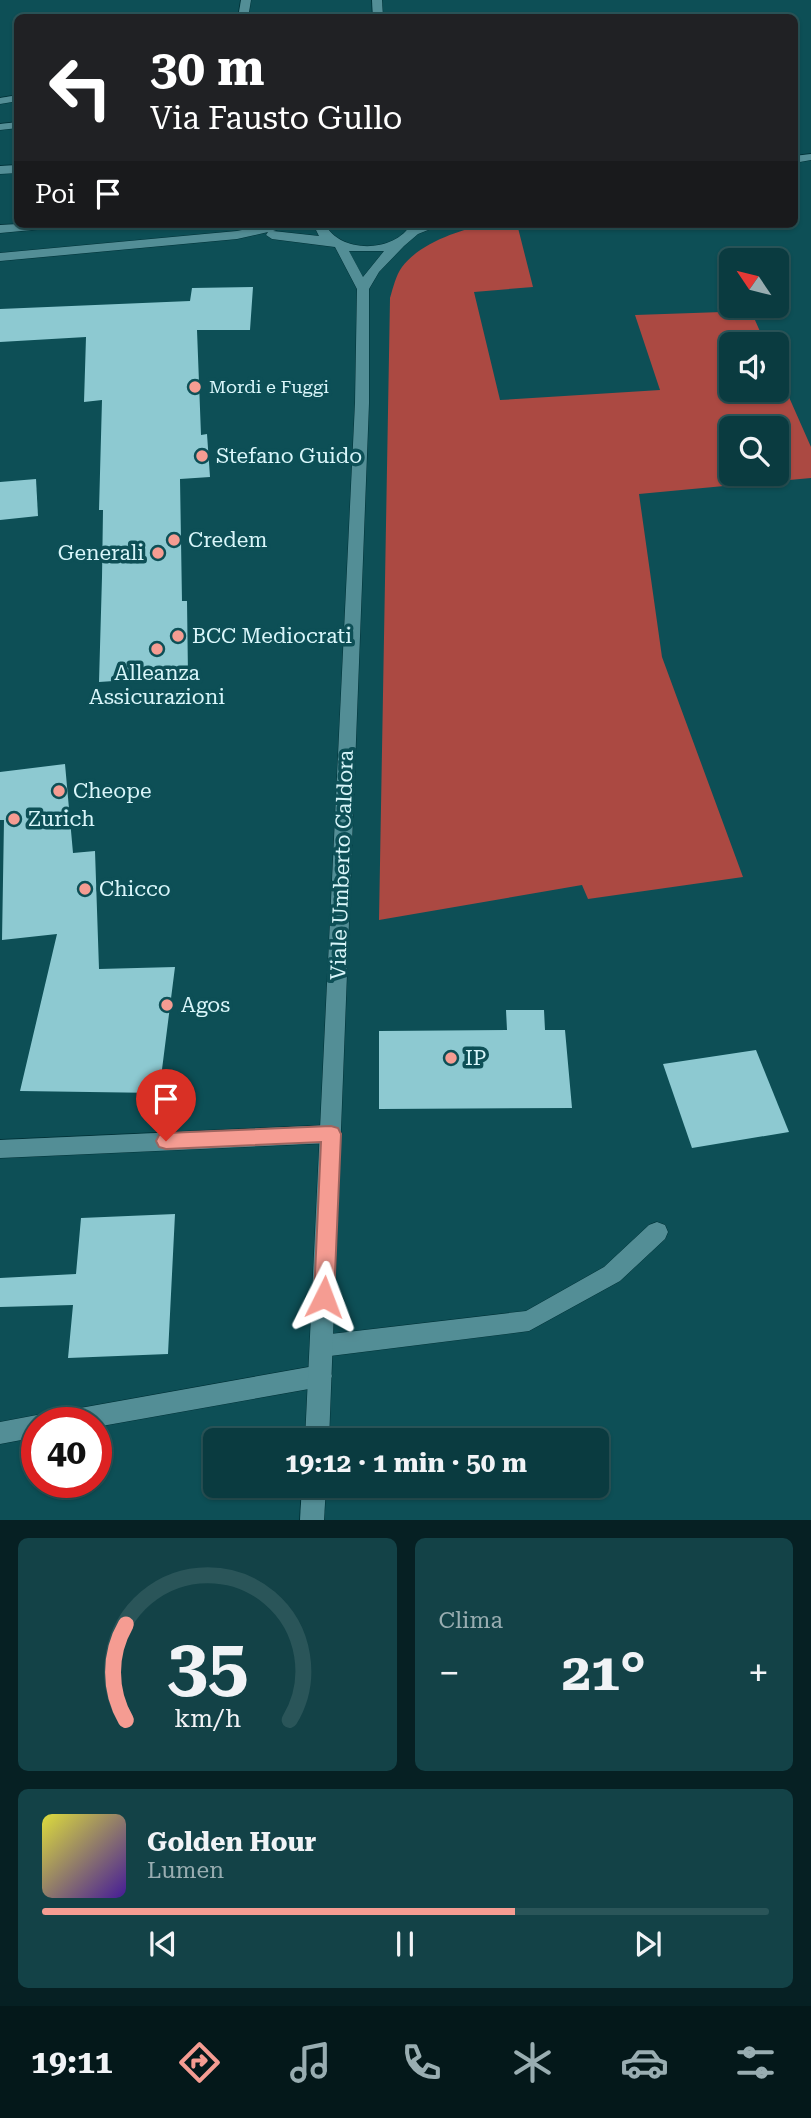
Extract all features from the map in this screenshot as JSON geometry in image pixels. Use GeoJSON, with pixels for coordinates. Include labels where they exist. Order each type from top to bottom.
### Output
{"type":"FeatureCollection","features":[{"type":"Feature","properties":{"kind":"street"},"geometry":{"type":"LineString","coordinates":[[237,235],[270,228]]}},
{"type":"Feature","properties":{"kind":"street","name":"Viale Umberto Caldora"},"geometry":{"type":"LineString","coordinates":[[318,1428],[362,403],[363,289],[336,243],[321,233],[320,228]]}},
{"type":"Feature","properties":{"kind":"street"},"geometry":{"type":"LineString","coordinates":[[363,289],[373,271],[415,228]]}},
{"type":"Feature","properties":{"kind":"street"},"geometry":{"type":"LineString","coordinates":[[0,257],[237,235],[290,235],[369,249],[399,243]]}},
{"type":"Feature","properties":{"kind":"street"},"geometry":{"type":"LineString","coordinates":[[0,1149],[331,1134]]}},
{"type":"Feature","properties":{"kind":"street"},"geometry":{"type":"LineString","coordinates":[[322,1346],[529,1321],[612,1274],[657,1231]]}},
{"type":"Feature","properties":{"kind":"street"},"geometry":{"type":"LineString","coordinates":[[112,1413],[320,1376]]}},
{"type":"Feature","properties":{"kind":"street"},"geometry":{"type":"LineString","coordinates":[[0,1433],[21,1429]]}},
{"type":"Feature","properties":{"kind":"street"},"geometry":{"type":"LineString","coordinates":[[312,1520],[313,1498]]}},
{"type":"Feature","properties":{"kind":"shaded area"},"geometry":{"type":"Polygon","coordinates":[[[471,228],[518,228],[533,287],[474,292],[500,400],[660,390],[635,315],[719,312],[719,318],[754,318],[760,332],[719,332],[719,402],[789,402],[789,397],[811,447],[811,478],[789,480],[789,416],[719,416],[719,486],[725,486],[639,494],[662,657],[743,877],[588,899],[582,885],[379,920],[390,298],[402,267],[419,251],[442,238],[471,228]]]}},
{"type":"Feature","properties":{"kind":"building"},"geometry":{"type":"Polygon","coordinates":[[[253,287],[250,330],[197,330],[201,435],[207,434],[210,477],[180,479],[182,601],[187,601],[188,676],[99,682],[103,510],[99,510],[102,400],[84,402],[86,337],[0,342],[0,309],[190,301],[192,288],[253,287]]]}},
{"type":"Feature","properties":{"kind":"building"},"geometry":{"type":"Polygon","coordinates":[[[36,479],[38,516],[0,520],[0,482],[36,479]]]}},
{"type":"Feature","properties":{"kind":"building"},"geometry":{"type":"Polygon","coordinates":[[[65,764],[73,853],[95,851],[99,969],[175,967],[159,1093],[20,1091],[57,934],[2,940],[4,820],[0,820],[0,772],[65,764]]]}},
{"type":"Feature","properties":{"kind":"building"},"geometry":{"type":"Polygon","coordinates":[[[506,1010],[544,1010],[545,1030],[565,1030],[572,1108],[379,1109],[379,1031],[507,1030],[506,1010]]]}},
{"type":"Feature","properties":{"kind":"building"},"geometry":{"type":"Polygon","coordinates":[[[756,1050],[789,1132],[692,1148],[663,1064],[756,1050]]]}},
{"type":"Feature","properties":{"kind":"building"},"geometry":{"type":"Polygon","coordinates":[[[175,1214],[168,1354],[68,1358],[73,1305],[0,1307],[0,1278],[76,1274],[81,1218],[175,1214]]]}},
{"type":"Feature","properties":{"kind":"place","name":"Mordi e Fuggi"},"geometry":{"type":"Point","coordinates":[195,387]}},
{"type":"Feature","properties":{"kind":"place","name":"Stefano Guido"},"geometry":{"type":"Point","coordinates":[202,456]}},
{"type":"Feature","properties":{"kind":"place","name":"Credem"},"geometry":{"type":"Point","coordinates":[174,540]}},
{"type":"Feature","properties":{"kind":"place","name":"Generali"},"geometry":{"type":"Point","coordinates":[158,553]}},
{"type":"Feature","properties":{"kind":"place","name":"BCC Mediocrati"},"geometry":{"type":"Point","coordinates":[178,636]}},
{"type":"Feature","properties":{"kind":"place","name":"Alleanza Assicurazioni"},"geometry":{"type":"Point","coordinates":[157,649]}},
{"type":"Feature","properties":{"kind":"place","name":"Cheope"},"geometry":{"type":"Point","coordinates":[59,791]}},
{"type":"Feature","properties":{"kind":"place","name":"Zurich"},"geometry":{"type":"Point","coordinates":[14,819]}},
{"type":"Feature","properties":{"kind":"place","name":"Chicco"},"geometry":{"type":"Point","coordinates":[85,889]}},
{"type":"Feature","properties":{"kind":"place","name":"Agos"},"geometry":{"type":"Point","coordinates":[167,1005]}},
{"type":"Feature","properties":{"kind":"place","name":"IP"},"geometry":{"type":"Point","coordinates":[451,1058]}},
{"type":"Feature","properties":{"kind":"route"},"geometry":{"type":"LineString","coordinates":[[166,1141],[331,1134],[324,1297]]}}]}
